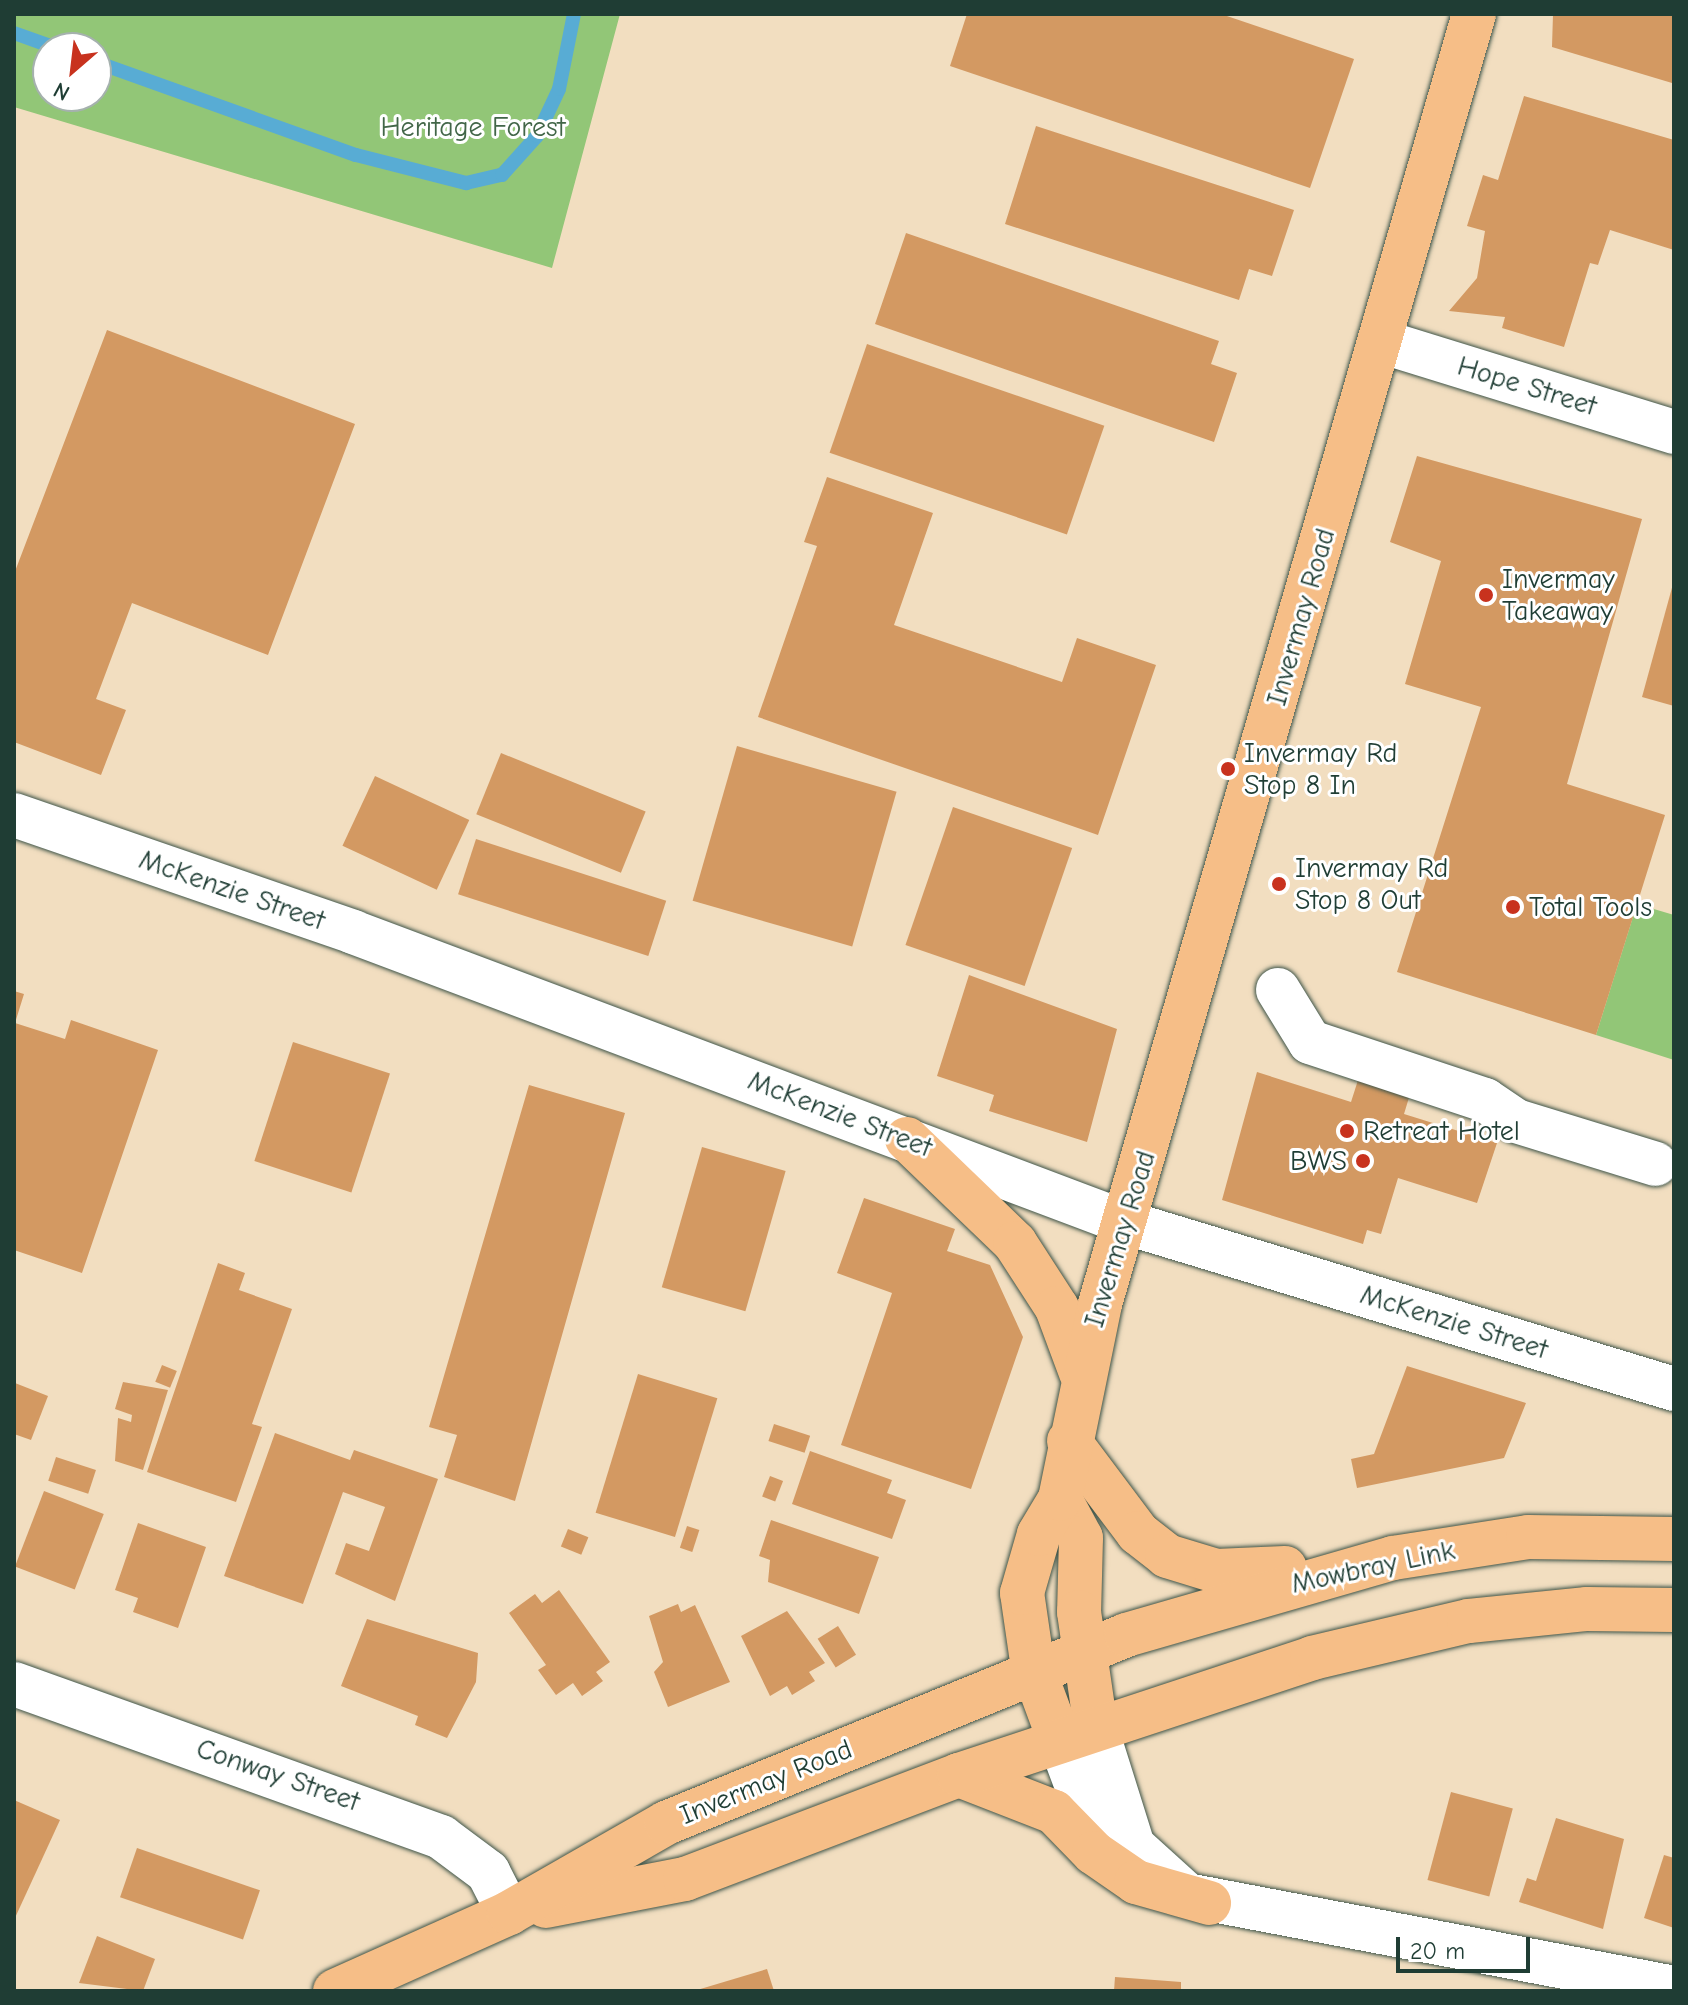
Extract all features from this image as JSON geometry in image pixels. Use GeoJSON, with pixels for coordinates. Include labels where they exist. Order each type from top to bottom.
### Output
{"type":"FeatureCollection","features":[{"type":"Feature","properties":{"kind":"main road","name":"Invermay Road"},"geometry":{"type":"LineString","coordinates":[[509,1913],[685,1879],[959,1775],[1078,1735],[1033,1668],[1022,1593],[1039,1534],[1060,1499],[1081,1373],[1474,14]]}},
{"type":"Feature","properties":{"kind":"main road"},"geometry":{"type":"LineString","coordinates":[[907,1139],[1015,1243],[1057,1308],[1081,1373]]}},
{"type":"Feature","properties":{"kind":"main road"},"geometry":{"type":"LineString","coordinates":[[1069,1441],[1138,1533],[1182,1563],[1235,1572],[1393,1558]]}},
{"type":"Feature","properties":{"kind":"main road"},"geometry":{"type":"LineString","coordinates":[[1060,1499],[1081,1538],[1082,1651],[1078,1735],[1312,1658],[1469,1621],[1587,1609],[1674,1610]]}},
{"type":"Feature","properties":{"kind":"main road","name":"Mowbray Link"},"geometry":{"type":"LineString","coordinates":[[1082,1651],[1393,1558],[1528,1537],[1674,1539]]}},
{"type":"Feature","properties":{"kind":"main road","name":"Invermay Road"},"geometry":{"type":"LineString","coordinates":[[335,1991],[509,1913],[666,1823],[1033,1668],[1082,1651]]}},
{"type":"Feature","properties":{"kind":"main road"},"geometry":{"type":"LineString","coordinates":[[959,1775],[1042,1804],[1124,1875],[1191,1898]]}},
{"type":"Feature","properties":{"kind":"street","name":"Hope Street"},"geometry":{"type":"LineString","coordinates":[[1380,341],[1674,432]]}},
{"type":"Feature","properties":{"kind":"street","name":"McKenzie Street"},"geometry":{"type":"LineString","coordinates":[[14,815],[353,932],[1124,1222],[1674,1389]]}},
{"type":"Feature","properties":{"kind":"street"},"geometry":{"type":"LineString","coordinates":[[1278,990],[1310,1042],[1485,1100],[1516,1121],[1656,1164]]}},
{"type":"Feature","properties":{"kind":"street","name":"Conway Street"},"geometry":{"type":"LineString","coordinates":[[14,1684],[441,1837],[488,1872],[509,1913]]}},
{"type":"Feature","properties":{"kind":"street"},"geometry":{"type":"LineString","coordinates":[[1078,1735],[1108,1845],[1133,1873],[1191,1898],[1674,1988]]}},
{"type":"Feature","properties":{"kind":"green space","name":"Heritage Forest"},"geometry":{"type":"Polygon","coordinates":[[[14,14],[620,14],[552,268],[14,107],[14,14]]]}},
{"type":"Feature","properties":{"kind":"green space"},"geometry":{"type":"Polygon","coordinates":[[[1637,904],[1674,915],[1674,1060],[1596,1035],[1637,904]]]}},
{"type":"Feature","properties":{"kind":"building"},"geometry":{"type":"Polygon","coordinates":[[[967,14],[1221,14],[1354,59],[1310,188],[950,66],[967,14]]]}},
{"type":"Feature","properties":{"kind":"building"},"geometry":{"type":"Polygon","coordinates":[[[1553,14],[1674,14],[1672,83],[1552,47],[1553,14]]]}},
{"type":"Feature","properties":{"kind":"building"},"geometry":{"type":"Polygon","coordinates":[[[1524,96],[1674,140],[1674,250],[1610,230],[1598,265],[1590,263],[1564,347],[1502,328],[1505,317],[1449,311],[1477,278],[1485,231],[1467,226],[1483,175],[1498,180],[1524,96]]]}},
{"type":"Feature","properties":{"kind":"building"},"geometry":{"type":"Polygon","coordinates":[[[1036,126],[1294,210],[1272,276],[1249,269],[1239,300],[1005,224],[1036,126]]]}},
{"type":"Feature","properties":{"kind":"building"},"geometry":{"type":"Polygon","coordinates":[[[906,233],[1219,341],[1211,364],[1237,373],[1214,442],[875,324],[906,233]]]}},
{"type":"Feature","properties":{"kind":"building"},"geometry":{"type":"Polygon","coordinates":[[[107,330],[355,424],[268,655],[132,603],[96,699],[126,710],[101,775],[14,742],[14,574],[107,330]]]}},
{"type":"Feature","properties":{"kind":"building"},"geometry":{"type":"Polygon","coordinates":[[[867,344],[1104,426],[1067,534],[830,453],[867,344]]]}},
{"type":"Feature","properties":{"kind":"building"},"geometry":{"type":"Polygon","coordinates":[[[1417,456],[1642,519],[1567,784],[1665,815],[1596,1035],[1397,972],[1481,707],[1405,684],[1441,561],[1390,542],[1417,456]]]}},
{"type":"Feature","properties":{"kind":"building"},"geometry":{"type":"Polygon","coordinates":[[[827,477],[933,513],[894,625],[1062,682],[1077,638],[1156,665],[1098,835],[758,717],[817,546],[804,542],[827,477]]]}},
{"type":"Feature","properties":{"kind":"building"},"geometry":{"type":"Polygon","coordinates":[[[1674,585],[1674,706],[1642,697],[1674,585]]]}},
{"type":"Feature","properties":{"kind":"building"},"geometry":{"type":"Polygon","coordinates":[[[737,746],[897,792],[852,947],[693,901],[737,746]]]}},
{"type":"Feature","properties":{"kind":"building"},"geometry":{"type":"Polygon","coordinates":[[[501,753],[646,811],[621,873],[476,814],[501,753]]]}},
{"type":"Feature","properties":{"kind":"building"},"geometry":{"type":"Polygon","coordinates":[[[375,776],[469,820],[437,890],[342,846],[375,776]]]}},
{"type":"Feature","properties":{"kind":"building"},"geometry":{"type":"Polygon","coordinates":[[[953,807],[1072,848],[1025,986],[905,945],[953,807]]]}},
{"type":"Feature","properties":{"kind":"building"},"geometry":{"type":"Polygon","coordinates":[[[476,839],[666,901],[648,956],[458,894],[476,839]]]}},
{"type":"Feature","properties":{"kind":"building"},"geometry":{"type":"Polygon","coordinates":[[[969,975],[1117,1029],[1087,1142],[989,1111],[994,1095],[937,1076],[969,975]]]}},
{"type":"Feature","properties":{"kind":"building"},"geometry":{"type":"Polygon","coordinates":[[[14,991],[24,994],[15,1023],[65,1039],[71,1020],[158,1050],[82,1273],[14,1250],[14,991]]]}},
{"type":"Feature","properties":{"kind":"building"},"geometry":{"type":"Polygon","coordinates":[[[293,1042],[390,1074],[351,1192],[254,1161],[293,1042]]]}},
{"type":"Feature","properties":{"kind":"building","name":"BWS"},"geometry":{"type":"Polygon","coordinates":[[[1367,1052],[1418,1068],[1404,1114],[1497,1143],[1477,1203],[1398,1178],[1381,1234],[1367,1230],[1363,1244],[1222,1200],[1257,1072],[1351,1102],[1367,1052]]]}},
{"type":"Feature","properties":{"kind":"building"},"geometry":{"type":"Polygon","coordinates":[[[529,1085],[625,1113],[515,1501],[444,1477],[457,1435],[429,1427],[529,1085]]]}},
{"type":"Feature","properties":{"kind":"building"},"geometry":{"type":"Polygon","coordinates":[[[702,1147],[786,1171],[745,1311],[662,1287],[702,1147]]]}},
{"type":"Feature","properties":{"kind":"building"},"geometry":{"type":"Polygon","coordinates":[[[864,1198],[955,1229],[947,1251],[990,1265],[1023,1337],[971,1489],[841,1445],[892,1293],[837,1273],[864,1198]]]}},
{"type":"Feature","properties":{"kind":"building"},"geometry":{"type":"Polygon","coordinates":[[[218,1263],[245,1273],[239,1290],[292,1309],[252,1424],[262,1427],[236,1502],[147,1472],[218,1263]]]}},
{"type":"Feature","properties":{"kind":"building"},"geometry":{"type":"Polygon","coordinates":[[[162,1365],[177,1371],[170,1388],[155,1382],[162,1365]]]}},
{"type":"Feature","properties":{"kind":"building"},"geometry":{"type":"Polygon","coordinates":[[[1407,1366],[1526,1403],[1504,1458],[1357,1488],[1351,1459],[1374,1454],[1407,1366]]]}},
{"type":"Feature","properties":{"kind":"building"},"geometry":{"type":"Polygon","coordinates":[[[638,1374],[717,1398],[675,1537],[596,1513],[638,1374]]]}},
{"type":"Feature","properties":{"kind":"building"},"geometry":{"type":"Polygon","coordinates":[[[123,1382],[168,1390],[143,1470],[115,1461],[118,1418],[131,1422],[132,1415],[115,1409],[123,1382]]]}},
{"type":"Feature","properties":{"kind":"building"},"geometry":{"type":"Polygon","coordinates":[[[15,1383],[48,1396],[31,1440],[14,1434],[15,1383]]]}},
{"type":"Feature","properties":{"kind":"building"},"geometry":{"type":"Polygon","coordinates":[[[774,1424],[810,1436],[805,1453],[768,1441],[774,1424]]]}},
{"type":"Feature","properties":{"kind":"building"},"geometry":{"type":"Polygon","coordinates":[[[275,1433],[350,1460],[354,1450],[438,1479],[395,1601],[335,1574],[346,1543],[369,1551],[385,1507],[343,1492],[303,1604],[224,1576],[275,1433]]]}},
{"type":"Feature","properties":{"kind":"building"},"geometry":{"type":"Polygon","coordinates":[[[810,1451],[892,1480],[887,1493],[906,1500],[892,1539],[792,1504],[810,1451]]]}},
{"type":"Feature","properties":{"kind":"building"},"geometry":{"type":"Polygon","coordinates":[[[56,1457],[96,1470],[88,1494],[48,1481],[56,1457]]]}},
{"type":"Feature","properties":{"kind":"building"},"geometry":{"type":"Polygon","coordinates":[[[770,1476],[783,1481],[775,1502],[762,1497],[770,1476]]]}},
{"type":"Feature","properties":{"kind":"building"},"geometry":{"type":"Polygon","coordinates":[[[44,1491],[104,1514],[75,1590],[15,1567],[44,1491]]]}},
{"type":"Feature","properties":{"kind":"building"},"geometry":{"type":"Polygon","coordinates":[[[771,1520],[879,1557],[859,1614],[768,1582],[770,1560],[759,1556],[771,1520]]]}},
{"type":"Feature","properties":{"kind":"building"},"geometry":{"type":"Polygon","coordinates":[[[138,1523],[206,1547],[178,1628],[133,1612],[138,1598],[115,1590],[138,1523]]]}},
{"type":"Feature","properties":{"kind":"building"},"geometry":{"type":"Polygon","coordinates":[[[687,1526],[699,1530],[692,1552],[680,1548],[687,1526]]]}},
{"type":"Feature","properties":{"kind":"building"},"geometry":{"type":"Polygon","coordinates":[[[568,1529],[588,1537],[581,1555],[561,1547],[568,1529]]]}},
{"type":"Feature","properties":{"kind":"building"},"geometry":{"type":"Polygon","coordinates":[[[559,1590],[610,1662],[596,1672],[603,1681],[582,1696],[573,1683],[556,1695],[538,1670],[546,1665],[509,1613],[535,1594],[542,1603],[559,1590]]]}},
{"type":"Feature","properties":{"kind":"building"},"geometry":{"type":"Polygon","coordinates":[[[678,1604],[681,1612],[695,1605],[730,1682],[668,1707],[654,1672],[663,1662],[649,1616],[678,1604]]]}},
{"type":"Feature","properties":{"kind":"building"},"geometry":{"type":"Polygon","coordinates":[[[787,1611],[825,1663],[809,1672],[815,1681],[792,1695],[787,1686],[770,1696],[741,1636],[787,1611]]]}},
{"type":"Feature","properties":{"kind":"building"},"geometry":{"type":"Polygon","coordinates":[[[367,1619],[478,1653],[476,1682],[447,1738],[415,1725],[418,1716],[341,1686],[367,1619]]]}},
{"type":"Feature","properties":{"kind":"building"},"geometry":{"type":"Polygon","coordinates":[[[838,1626],[856,1655],[836,1668],[818,1639],[838,1626]]]}},
{"type":"Feature","properties":{"kind":"building"},"geometry":{"type":"Polygon","coordinates":[[[1451,1792],[1513,1809],[1489,1896],[1427,1880],[1451,1792]]]}},
{"type":"Feature","properties":{"kind":"building"},"geometry":{"type":"Polygon","coordinates":[[[14,1800],[60,1820],[14,1920],[14,1800]]]}},
{"type":"Feature","properties":{"kind":"building"},"geometry":{"type":"Polygon","coordinates":[[[1556,1818],[1624,1839],[1603,1929],[1519,1902],[1527,1878],[1536,1881],[1556,1818]]]}},
{"type":"Feature","properties":{"kind":"building"},"geometry":{"type":"Polygon","coordinates":[[[137,1848],[260,1890],[243,1939],[120,1897],[137,1848]]]}},
{"type":"Feature","properties":{"kind":"building"},"geometry":{"type":"Polygon","coordinates":[[[1664,1855],[1674,1858],[1674,1928],[1644,1918],[1664,1855]]]}},
{"type":"Feature","properties":{"kind":"building"},"geometry":{"type":"Polygon","coordinates":[[[97,1936],[155,1959],[143,1991],[79,1983],[97,1936]]]}},
{"type":"Feature","properties":{"kind":"building"},"geometry":{"type":"Polygon","coordinates":[[[767,1969],[774,1991],[697,1991],[697,1990],[767,1969]]]}},
{"type":"Feature","properties":{"kind":"building"},"geometry":{"type":"Polygon","coordinates":[[[1115,1977],[1181,1982],[1181,1991],[1114,1991],[1115,1977]]]}},
{"type":"Feature","properties":{"kind":"waterway"},"geometry":{"type":"LineString","coordinates":[[112,68],[356,155],[466,183],[502,175],[537,136],[559,89],[574,14]]}},
{"type":"Feature","properties":{"kind":"waterway"},"geometry":{"type":"LineString","coordinates":[[14,33],[32,39]]}},
{"type":"Feature","properties":{"kind":"place","name":"Invermay Takeaway"},"geometry":{"type":"Point","coordinates":[1486,595]}},
{"type":"Feature","properties":{"kind":"place","name":"Invermay Rd Stop 8 In"},"geometry":{"type":"Point","coordinates":[1228,769]}},
{"type":"Feature","properties":{"kind":"place","name":"Invermay Rd Stop 8 Out"},"geometry":{"type":"Point","coordinates":[1279,884]}},
{"type":"Feature","properties":{"kind":"place","name":"Total Tools"},"geometry":{"type":"Point","coordinates":[1513,907]}},
{"type":"Feature","properties":{"kind":"place","name":"Retreat Hotel"},"geometry":{"type":"Point","coordinates":[1347,1131]}},
{"type":"Feature","properties":{"kind":"place","name":"BWS"},"geometry":{"type":"Point","coordinates":[1363,1161]}}]}
